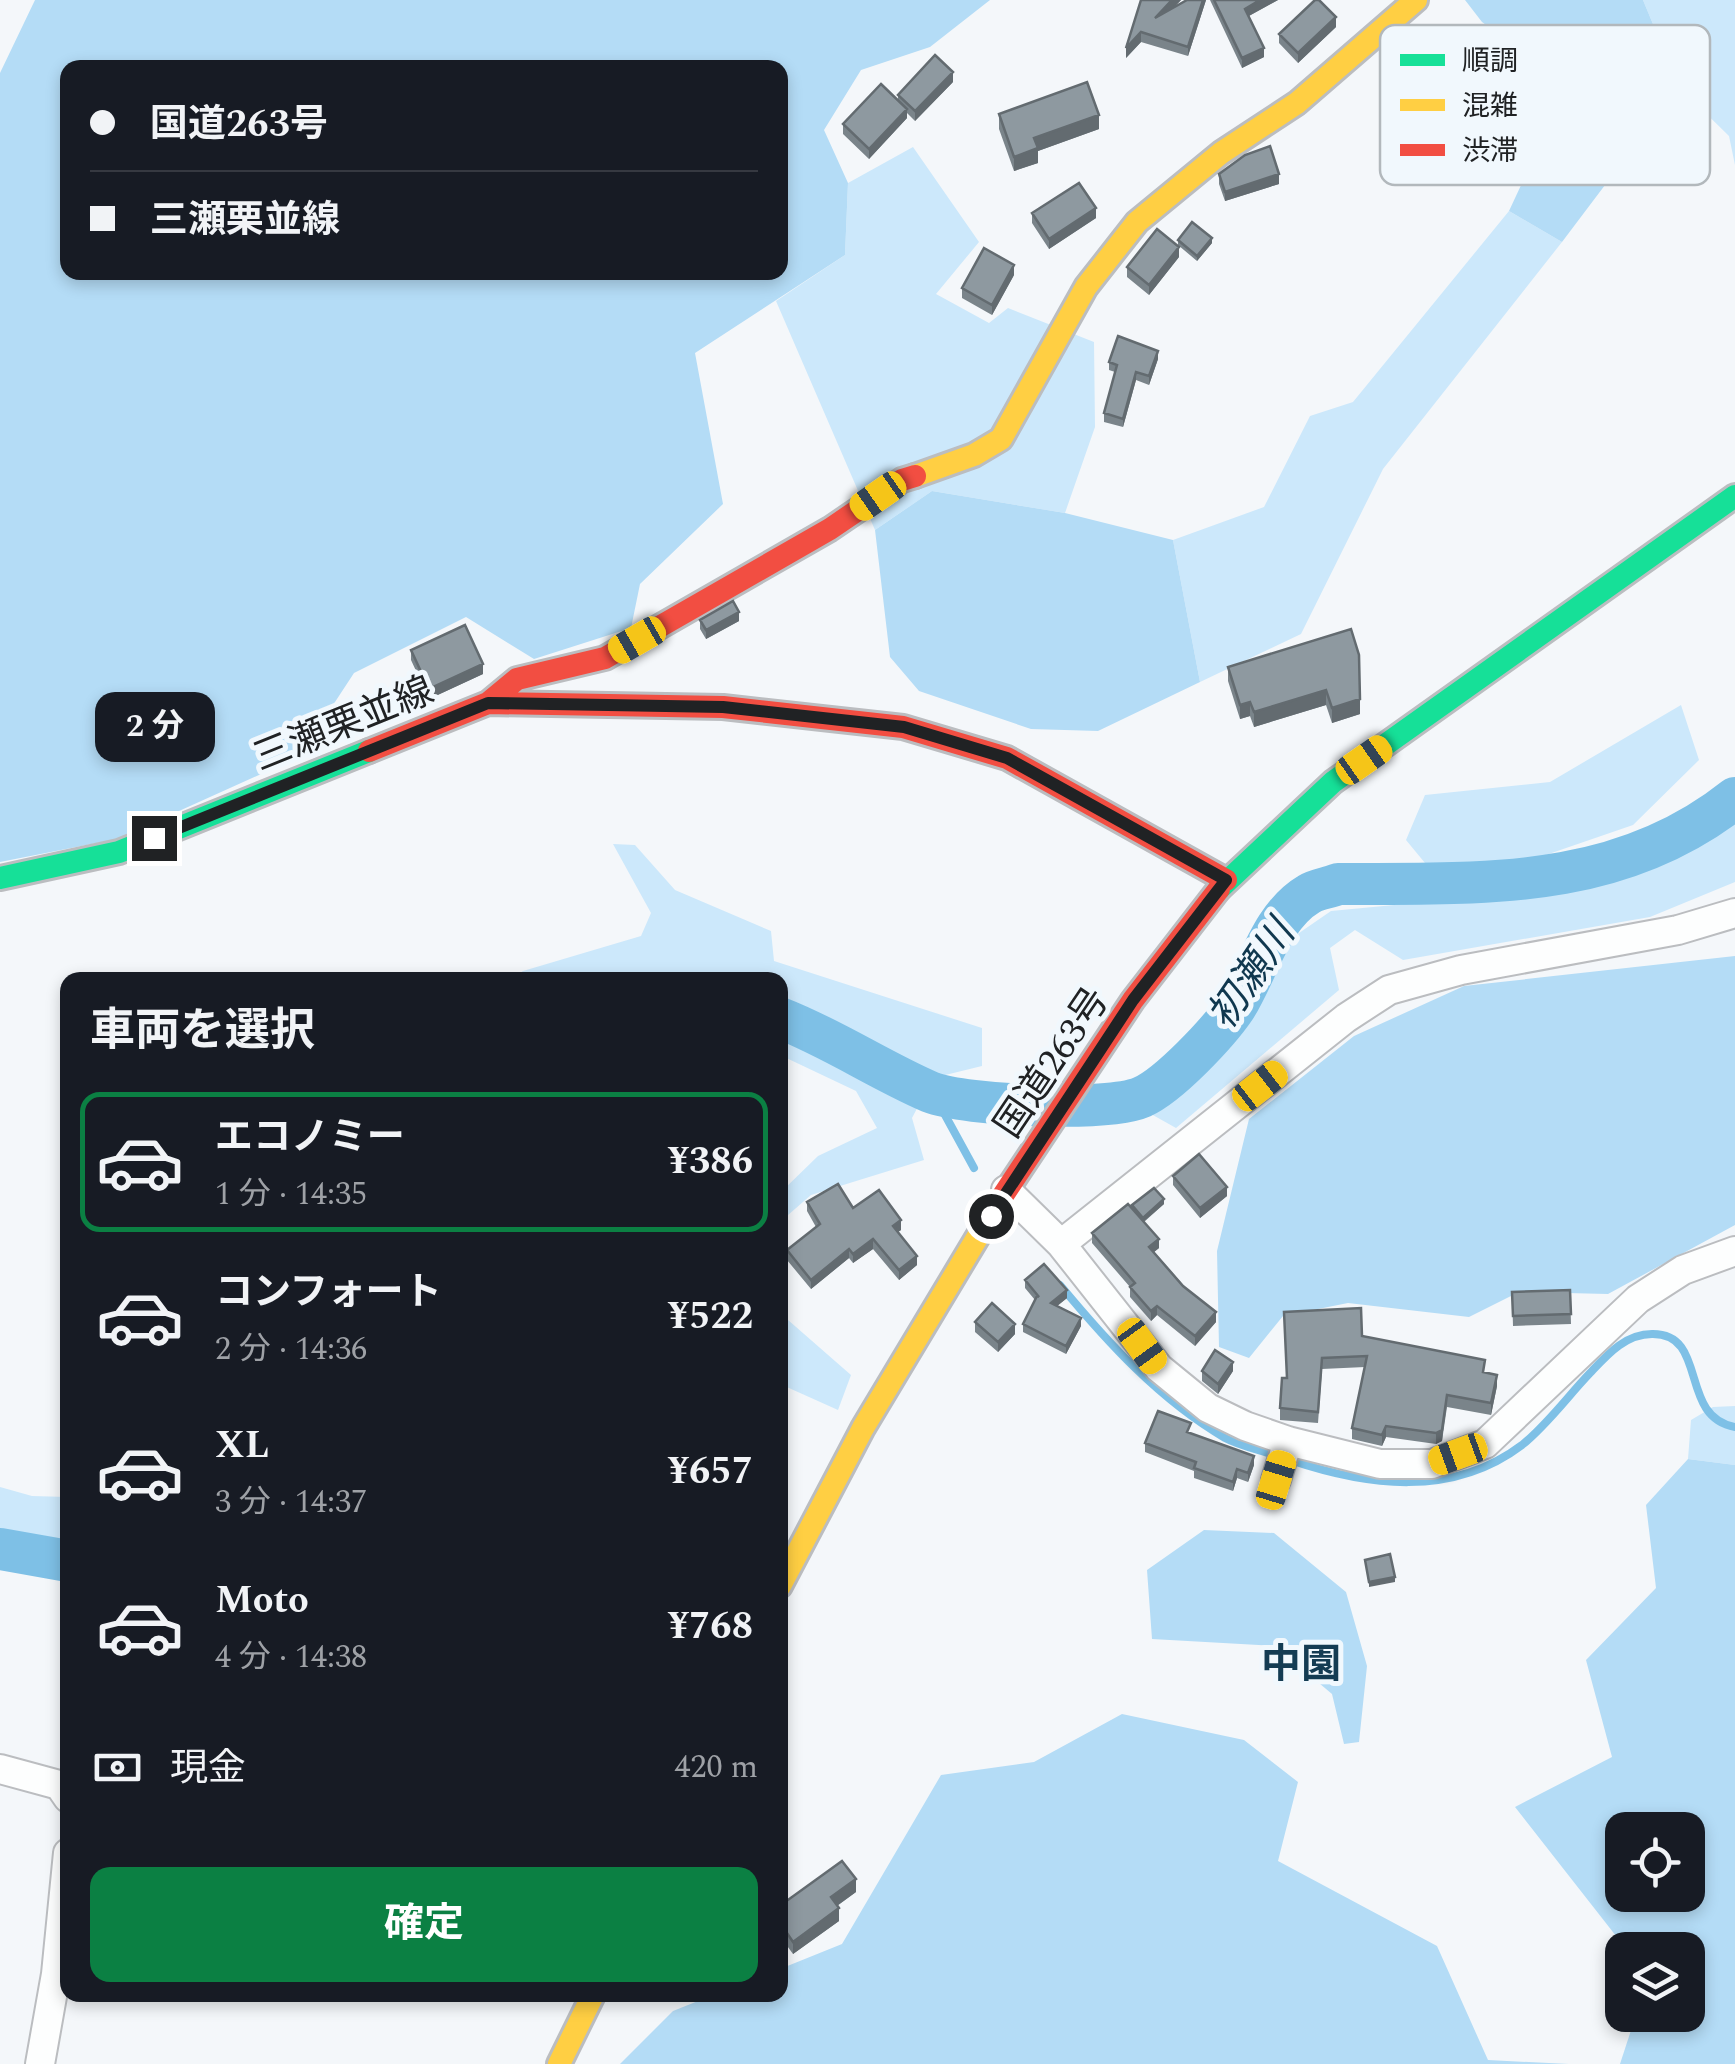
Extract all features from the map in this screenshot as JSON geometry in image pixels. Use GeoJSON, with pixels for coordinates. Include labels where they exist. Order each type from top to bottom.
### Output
{"type":"FeatureCollection","features":[{"type":"Feature","properties":{"kind":"main road"},"geometry":{"type":"LineString","coordinates":[[1387,25],[1416,0]]}},
{"type":"Feature","properties":{"kind":"main road"},"geometry":{"type":"LineString","coordinates":[[488,703],[517,679],[605,658],[830,529],[902,480],[974,455],[1001,439],[1086,287],[1137,222],[1221,152],[1297,104],[1380,31]]}},
{"type":"Feature","properties":{"kind":"main road","name":"国道263号"},"geometry":{"type":"LineString","coordinates":[[788,1571],[864,1428],[1006,1190],[1133,1000],[1226,880],[1333,782],[1735,496]]}},
{"type":"Feature","properties":{"kind":"main road","name":"三瀬栗並線"},"geometry":{"type":"LineString","coordinates":[[0,878],[119,852],[488,703],[723,707],[904,727],[1007,758],[1226,880]]}},
{"type":"Feature","properties":{"kind":"main road"},"geometry":{"type":"LineString","coordinates":[[559,2064],[590,2002]]}},
{"type":"Feature","properties":{"kind":"street"},"geometry":{"type":"LineString","coordinates":[[1061,1244],[1346,1018],[1389,990],[1460,970],[1678,930],[1735,913]]}},
{"type":"Feature","properties":{"kind":"street"},"geometry":{"type":"LineString","coordinates":[[1006,1190],[1061,1244],[1158,1368],[1208,1408],[1288,1441],[1380,1464],[1432,1464],[1485,1444],[1638,1299],[1682,1270],[1735,1251]]}},
{"type":"Feature","properties":{"kind":"street"},"geometry":{"type":"LineString","coordinates":[[1276,1480],[1288,1441]]}},
{"type":"Feature","properties":{"kind":"street"},"geometry":{"type":"LineString","coordinates":[[0,1769],[60,1786]]}},
{"type":"Feature","properties":{"kind":"street"},"geometry":{"type":"LineString","coordinates":[[40,2064],[60,1933]]}},
{"type":"Feature","properties":{"kind":"shaded area"},"geometry":{"type":"Polygon","coordinates":[[[35,0],[990,0],[930,47],[861,70],[824,130],[848,183],[845,255],[695,353],[723,504],[640,584],[631,628],[534,659],[466,617],[354,673],[299,757],[117,839],[0,862],[0,73],[35,0]]]}},
{"type":"Feature","properties":{"kind":"shaded area"},"geometry":{"type":"Polygon","coordinates":[[[1465,0],[1643,0],[1653,25],[1486,25],[1465,0]]]}},
{"type":"Feature","properties":{"kind":"shaded area"},"geometry":{"type":"Polygon","coordinates":[[[1643,0],[1735,0],[1735,165],[1729,136],[1710,117],[1710,25],[1653,25],[1643,0]]]}},
{"type":"Feature","properties":{"kind":"shaded area"},"geometry":{"type":"Polygon","coordinates":[[[913,147],[979,242],[936,294],[989,323],[1008,308],[1094,342],[1095,427],[1065,513],[932,491],[875,530],[776,301],[845,255],[848,183],[913,147]]]}},
{"type":"Feature","properties":{"kind":"shaded area"},"geometry":{"type":"Polygon","coordinates":[[[1521,185],[1605,185],[1562,242],[1509,211],[1521,185]]]}},
{"type":"Feature","properties":{"kind":"shaded area"},"geometry":{"type":"Polygon","coordinates":[[[1509,211],[1562,242],[1383,469],[1301,634],[1200,682],[1173,540],[1264,507],[1310,416],[1353,402],[1509,211]]]}},
{"type":"Feature","properties":{"kind":"shaded area"},"geometry":{"type":"Polygon","coordinates":[[[932,491],[1065,513],[1173,540],[1200,682],[1098,731],[1031,729],[919,691],[890,657],[875,530],[932,491]]]}},
{"type":"Feature","properties":{"kind":"shaded area"},"geometry":{"type":"Polygon","coordinates":[[[1681,705],[1699,760],[1633,825],[1520,864],[1425,863],[1406,840],[1425,795],[1550,782],[1681,705]]]}},
{"type":"Feature","properties":{"kind":"shaded area"},"geometry":{"type":"Polygon","coordinates":[[[1735,812],[1735,882],[1650,917],[1403,960],[1355,930],[1330,948],[1339,990],[1176,1128],[1151,1114],[1244,1023],[1286,942],[1331,911],[1553,890],[1692,844],[1735,812]]]}},
{"type":"Feature","properties":{"kind":"shaded area"},"geometry":{"type":"Polygon","coordinates":[[[613,844],[635,845],[675,890],[771,931],[774,961],[982,1028],[982,1066],[933,1078],[912,1118],[924,1160],[811,1195],[788,1215],[788,1185],[818,1156],[877,1128],[856,1091],[788,1059],[788,972],[522,972],[641,936],[651,913],[613,844]]]}},
{"type":"Feature","properties":{"kind":"shaded area"},"geometry":{"type":"Polygon","coordinates":[[[1735,956],[1735,1225],[1608,1294],[1519,1292],[1469,1317],[1348,1303],[1283,1316],[1249,1358],[1219,1347],[1217,1251],[1249,1119],[1354,1036],[1464,986],[1735,956]]]}},
{"type":"Feature","properties":{"kind":"shaded area"},"geometry":{"type":"Polygon","coordinates":[[[788,1320],[851,1375],[838,1410],[788,1388],[788,1320]]]}},
{"type":"Feature","properties":{"kind":"shaded area"},"geometry":{"type":"Polygon","coordinates":[[[1735,1406],[1735,1465],[1688,1459],[1691,1420],[1713,1407],[1735,1406]]]}},
{"type":"Feature","properties":{"kind":"shaded area"},"geometry":{"type":"Polygon","coordinates":[[[1688,1459],[1735,1465],[1735,2064],[1620,2064],[1630,2032],[1705,2032],[1705,1932],[1613,1932],[1515,1807],[1612,1757],[1586,1660],[1656,1588],[1646,1505],[1688,1459]]]}},
{"type":"Feature","properties":{"kind":"shaded area"},"geometry":{"type":"Polygon","coordinates":[[[0,1487],[32,1496],[60,1497],[60,1569],[58,1545],[0,1531],[0,1487]]]}},
{"type":"Feature","properties":{"kind":"shaded area"},"geometry":{"type":"Polygon","coordinates":[[[1204,1530],[1274,1533],[1346,1592],[1367,1666],[1359,1742],[1344,1744],[1332,1694],[1275,1646],[1152,1639],[1147,1570],[1204,1530]]]}},
{"type":"Feature","properties":{"kind":"shaded area"},"geometry":{"type":"Polygon","coordinates":[[[1122,1714],[1244,1740],[1298,1782],[1278,1861],[1437,1946],[1488,2060],[1569,2064],[620,2064],[673,2011],[696,2002],[788,2002],[788,1966],[842,1944],[941,1775],[1034,1762],[1122,1714]]]}},
{"type":"Feature","properties":{"kind":"building"},"geometry":{"type":"Polygon","coordinates":[[[1141,0],[1172,0],[1155,18],[1187,0],[1203,0],[1188,47],[1141,32],[1126,48],[1141,0]]]}},
{"type":"Feature","properties":{"kind":"building"},"geometry":{"type":"Polygon","coordinates":[[[1214,0],[1260,0],[1245,9],[1264,48],[1242,58],[1214,0]]]}},
{"type":"Feature","properties":{"kind":"building"},"geometry":{"type":"Polygon","coordinates":[[[1315,0],[1336,17],[1298,53],[1279,34],[1315,0]]]}},
{"type":"Feature","properties":{"kind":"building"},"geometry":{"type":"Polygon","coordinates":[[[935,55],[953,72],[915,111],[898,95],[935,55]]]}},
{"type":"Feature","properties":{"kind":"building"},"geometry":{"type":"Polygon","coordinates":[[[1087,82],[1099,115],[1034,138],[1038,148],[1014,157],[999,114],[1087,82]]]}},
{"type":"Feature","properties":{"kind":"building"},"geometry":{"type":"Polygon","coordinates":[[[881,84],[907,109],[869,149],[843,124],[881,84]]]}},
{"type":"Feature","properties":{"kind":"building"},"geometry":{"type":"Polygon","coordinates":[[[1270,146],[1279,174],[1225,192],[1219,174],[1245,155],[1270,146]]]}},
{"type":"Feature","properties":{"kind":"building"},"geometry":{"type":"Polygon","coordinates":[[[1079,183],[1096,208],[1049,239],[1032,213],[1079,183]]]}},
{"type":"Feature","properties":{"kind":"building"},"geometry":{"type":"Polygon","coordinates":[[[1192,222],[1212,238],[1197,256],[1178,240],[1192,222]]]}},
{"type":"Feature","properties":{"kind":"building"},"geometry":{"type":"Polygon","coordinates":[[[1157,229],[1179,247],[1149,285],[1127,267],[1157,229]]]}},
{"type":"Feature","properties":{"kind":"building"},"geometry":{"type":"Polygon","coordinates":[[[984,248],[1014,265],[992,305],[962,288],[984,248]]]}},
{"type":"Feature","properties":{"kind":"building"},"geometry":{"type":"Polygon","coordinates":[[[1118,336],[1158,351],[1149,376],[1136,372],[1123,419],[1104,413],[1117,365],[1109,362],[1118,336]]]}},
{"type":"Feature","properties":{"kind":"building"},"geometry":{"type":"Polygon","coordinates":[[[733,601],[739,612],[706,630],[700,620],[733,601]]]}},
{"type":"Feature","properties":{"kind":"building"},"geometry":{"type":"Polygon","coordinates":[[[465,625],[483,664],[429,689],[411,650],[465,625]]]}},
{"type":"Feature","properties":{"kind":"building"},"geometry":{"type":"Polygon","coordinates":[[[1351,629],[1359,655],[1360,699],[1332,708],[1326,690],[1254,712],[1250,702],[1240,705],[1228,667],[1351,629]]]}},
{"type":"Feature","properties":{"kind":"building"},"geometry":{"type":"Polygon","coordinates":[[[1199,1154],[1227,1187],[1200,1208],[1173,1176],[1199,1154]]]}},
{"type":"Feature","properties":{"kind":"building"},"geometry":{"type":"Polygon","coordinates":[[[838,1184],[853,1208],[879,1190],[901,1220],[893,1226],[917,1256],[899,1270],[873,1239],[853,1254],[849,1249],[811,1280],[788,1251],[820,1224],[807,1202],[838,1184]]]}},
{"type":"Feature","properties":{"kind":"building"},"geometry":{"type":"Polygon","coordinates":[[[1154,1188],[1164,1199],[1143,1218],[1132,1205],[1154,1188]]]}},
{"type":"Feature","properties":{"kind":"building"},"geometry":{"type":"Polygon","coordinates":[[[1128,1204],[1159,1239],[1149,1247],[1183,1286],[1216,1312],[1195,1336],[1157,1306],[1151,1311],[1130,1287],[1135,1283],[1092,1233],[1128,1204]]]}},
{"type":"Feature","properties":{"kind":"building"},"geometry":{"type":"Polygon","coordinates":[[[1044,1264],[1067,1290],[1051,1303],[1081,1318],[1066,1346],[1023,1324],[1039,1297],[1025,1280],[1044,1264]]]}},
{"type":"Feature","properties":{"kind":"building"},"geometry":{"type":"Polygon","coordinates":[[[1570,1290],[1571,1314],[1513,1316],[1512,1292],[1570,1290]]]}},
{"type":"Feature","properties":{"kind":"building"},"geometry":{"type":"Polygon","coordinates":[[[992,1303],[1015,1324],[998,1342],[975,1322],[992,1303]]]}},
{"type":"Feature","properties":{"kind":"building"},"geometry":{"type":"Polygon","coordinates":[[[1361,1308],[1362,1336],[1485,1360],[1483,1372],[1497,1375],[1491,1403],[1447,1395],[1442,1430],[1436,1433],[1386,1426],[1382,1435],[1352,1428],[1367,1356],[1322,1358],[1318,1412],[1280,1408],[1282,1378],[1287,1378],[1284,1312],[1361,1308]]]}},
{"type":"Feature","properties":{"kind":"building"},"geometry":{"type":"Polygon","coordinates":[[[1215,1350],[1233,1362],[1218,1384],[1202,1371],[1215,1350]]]}},
{"type":"Feature","properties":{"kind":"building"},"geometry":{"type":"Polygon","coordinates":[[[1158,1411],[1191,1423],[1187,1432],[1254,1456],[1248,1473],[1237,1469],[1233,1482],[1194,1468],[1196,1462],[1145,1443],[1158,1411]]]}},
{"type":"Feature","properties":{"kind":"building"},"geometry":{"type":"Polygon","coordinates":[[[1390,1554],[1395,1577],[1369,1582],[1365,1560],[1390,1554]]]}},
{"type":"Feature","properties":{"kind":"building"},"geometry":{"type":"Polygon","coordinates":[[[842,1861],[856,1879],[831,1897],[839,1908],[793,1942],[788,1934],[788,1900],[842,1861]]]}},
{"type":"Feature","properties":{"kind":"waterway","name":"初瀬川"},"geometry":{"type":"LineString","coordinates":[[788,1022],[930,1092],[948,1097],[1069,1106],[1125,1102],[1166,1082],[1217,1031],[1235,1008],[1284,916],[1312,892],[1338,884],[1495,881],[1595,866],[1643,851],[1690,829],[1735,798]]}},
{"type":"Feature","properties":{"kind":"waterway"},"geometry":{"type":"LineString","coordinates":[[933,1093],[974,1168]]}},
{"type":"Feature","properties":{"kind":"waterway"},"geometry":{"type":"LineString","coordinates":[[1060,1285],[1116,1349],[1179,1406],[1225,1438],[1277,1456]]}},
{"type":"Feature","properties":{"kind":"waterway"},"geometry":{"type":"LineString","coordinates":[[1290,1460],[1379,1481],[1438,1480],[1467,1473],[1522,1445],[1617,1347],[1652,1334],[1670,1337],[1681,1347],[1706,1408],[1717,1420],[1735,1427]]}},
{"type":"Feature","properties":{"kind":"waterway","name":"初瀬川"},"geometry":{"type":"LineString","coordinates":[[0,1549],[60,1560]]}},
{"type":"Feature","properties":{"kind":"traffic: fast"},"geometry":{"type":"LineString","coordinates":[[1219,889],[1333,782],[1735,496]]}},
{"type":"Feature","properties":{"kind":"traffic: fast"},"geometry":{"type":"LineString","coordinates":[[0,878],[119,852],[369,751]]}},
{"type":"Feature","properties":{"kind":"traffic: slow"},"geometry":{"type":"LineString","coordinates":[[1387,25],[1416,0]]}},
{"type":"Feature","properties":{"kind":"traffic: slow"},"geometry":{"type":"LineString","coordinates":[[915,476],[974,455],[1001,439],[1086,287],[1137,222],[1221,153],[1297,103],[1380,31]]}},
{"type":"Feature","properties":{"kind":"traffic: slow"},"geometry":{"type":"LineString","coordinates":[[788,1571],[863,1428],[998,1203]]}},
{"type":"Feature","properties":{"kind":"traffic: slow"},"geometry":{"type":"LineString","coordinates":[[559,2064],[590,2002]]}},
{"type":"Feature","properties":{"kind":"traffic: jam"},"geometry":{"type":"LineString","coordinates":[[488,703],[517,679],[605,658],[830,529],[902,480],[915,476]]}},
{"type":"Feature","properties":{"kind":"traffic: jam"},"geometry":{"type":"LineString","coordinates":[[369,751],[488,703],[723,707],[903,727],[1007,758],[1226,880]]}},
{"type":"Feature","properties":{"kind":"traffic: jam"},"geometry":{"type":"LineString","coordinates":[[998,1203],[1133,1000],[1219,889]]}},
{"type":"Feature","properties":{"kind":"district","name":"中園"},"geometry":{"type":"Point","coordinates":[1301,1663]}},
{"type":"Feature","properties":{"kind":"route"},"geometry":{"type":"LineString","coordinates":[[154,838],[488,703],[723,707],[904,727],[1007,758],[1226,880],[1133,1000],[991,1216]]}}]}
